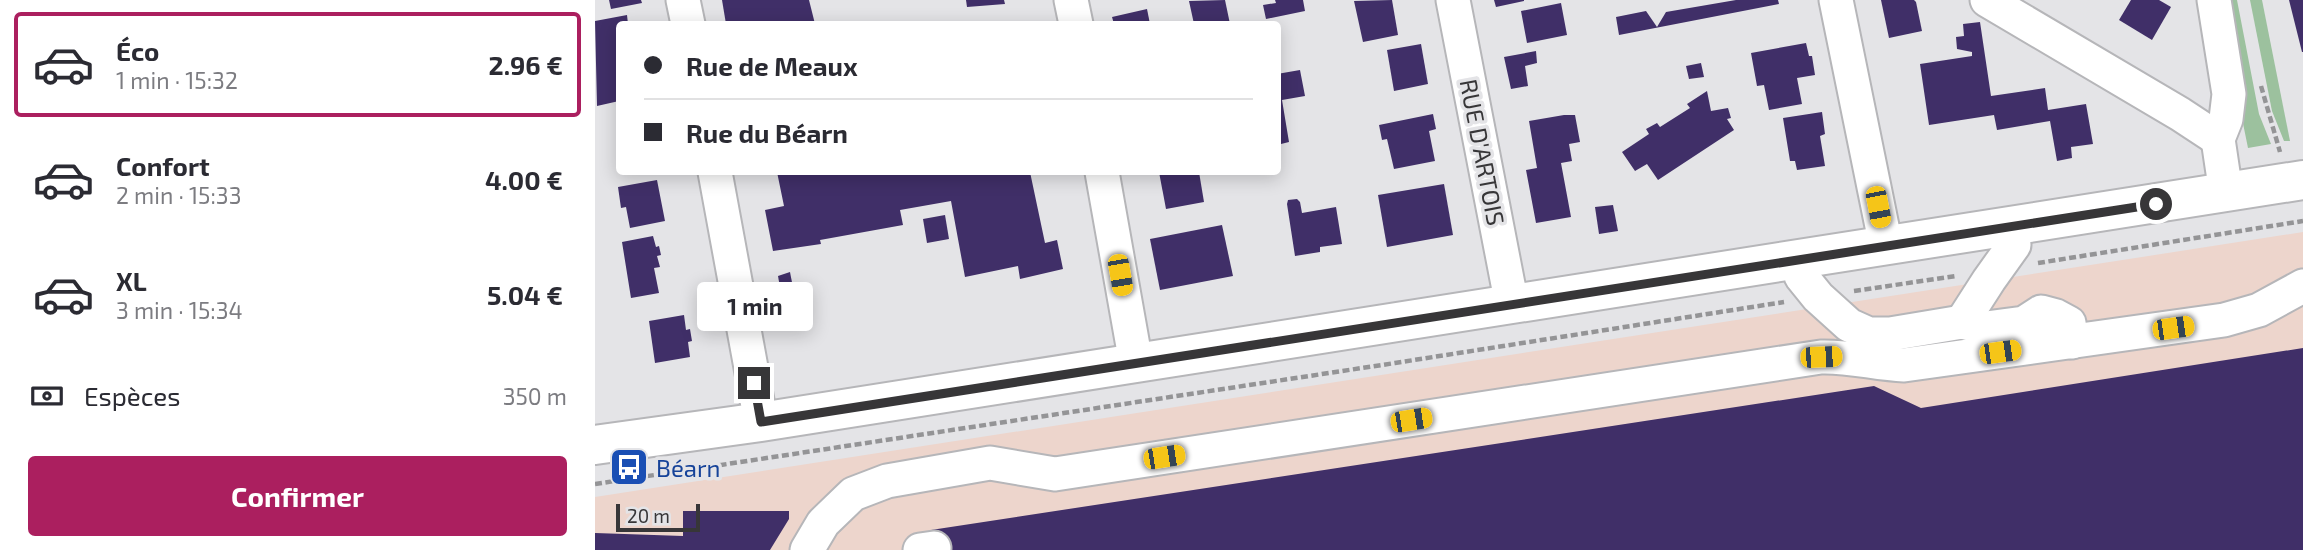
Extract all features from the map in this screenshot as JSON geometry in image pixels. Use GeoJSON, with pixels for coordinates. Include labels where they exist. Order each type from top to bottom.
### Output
{"type":"FeatureCollection","features":[{"type":"Feature","properties":{"kind":"main road"},"geometry":{"type":"LineString","coordinates":[[595,444],[761,422],[2294,181]]}},
{"type":"Feature","properties":{"kind":"street"},"geometry":{"type":"LineString","coordinates":[[683,0],[687,21]]}},
{"type":"Feature","properties":{"kind":"street"},"geometry":{"type":"LineString","coordinates":[[1071,0],[1075,21]]}},
{"type":"Feature","properties":{"kind":"street","name":"RUE D'ARTOIS"},"geometry":{"type":"LineString","coordinates":[[1453,0],[1512,305]]}},
{"type":"Feature","properties":{"kind":"street"},"geometry":{"type":"LineString","coordinates":[[1836,0],[1886,246]]}},
{"type":"Feature","properties":{"kind":"street"},"geometry":{"type":"LineString","coordinates":[[1987,0],[2181,114],[2218,139]]}},
{"type":"Feature","properties":{"kind":"street"},"geometry":{"type":"LineString","coordinates":[[2214,0],[2229,94],[2226,119],[2218,139],[2226,193]]}},
{"type":"Feature","properties":{"kind":"street"},"geometry":{"type":"LineString","coordinates":[[716,175],[761,422]]}},
{"type":"Feature","properties":{"kind":"street"},"geometry":{"type":"LineString","coordinates":[[1103,175],[1136,363]]}},
{"type":"Feature","properties":{"kind":"street"},"geometry":{"type":"LineString","coordinates":[[1962,322],[2014,246],[2012,226]]}},
{"type":"Feature","properties":{"kind":"street"},"geometry":{"type":"LineString","coordinates":[[1799,260],[1801,276],[1818,296],[1849,325],[1869,334],[1890,334],[1962,322],[1984,312],[2018,308],[2056,316],[2069,323],[2072,342]]}},
{"type":"Feature","properties":{"kind":"street"},"geometry":{"type":"LineString","coordinates":[[807,550],[823,523],[853,494],[887,481],[990,463],[1055,474],[1821,357],[1847,356],[1881,364],[1904,365],[2072,342],[2224,320],[2259,310],[2303,286]]}},
{"type":"Feature","properties":{"kind":"path"},"geometry":{"type":"LineString","coordinates":[[2260,80],[2266,107],[2294,181]]}},
{"type":"Feature","properties":{"kind":"path"},"geometry":{"type":"LineString","coordinates":[[1845,292],[2303,221]]}},
{"type":"Feature","properties":{"kind":"path"},"geometry":{"type":"LineString","coordinates":[[595,484],[1785,302]]}},
{"type":"Feature","properties":{"kind":"shaded area"},"geometry":{"type":"Polygon","coordinates":[[[2303,232],[2303,550],[595,550],[595,497],[2303,232]]]}},
{"type":"Feature","properties":{"kind":"green space"},"geometry":{"type":"Polygon","coordinates":[[[2218,0],[2237,0],[2259,114],[2271,144],[2248,148],[2218,0]]]}},
{"type":"Feature","properties":{"kind":"green space"},"geometry":{"type":"Polygon","coordinates":[[[2250,0],[2262,0],[2290,141],[2284,141],[2272,111],[2250,0]]]}},
{"type":"Feature","properties":{"kind":"building"},"geometry":{"type":"Polygon","coordinates":[[[609,0],[641,0],[642,3],[611,9],[609,0]]]}},
{"type":"Feature","properties":{"kind":"building"},"geometry":{"type":"Polygon","coordinates":[[[722,0],[809,0],[814,21],[726,21],[722,0]]]}},
{"type":"Feature","properties":{"kind":"building"},"geometry":{"type":"Polygon","coordinates":[[[966,0],[1004,0],[1005,4],[967,7],[966,0]]]}},
{"type":"Feature","properties":{"kind":"building"},"geometry":{"type":"Polygon","coordinates":[[[1225,0],[1229,21],[1193,21],[1189,1],[1225,0]]]}},
{"type":"Feature","properties":{"kind":"building"},"geometry":{"type":"Polygon","coordinates":[[[1275,0],[1303,0],[1305,11],[1266,19],[1263,5],[1276,3],[1275,0]]]}},
{"type":"Feature","properties":{"kind":"building"},"geometry":{"type":"Polygon","coordinates":[[[1392,0],[1398,35],[1363,42],[1354,1],[1392,0]]]}},
{"type":"Feature","properties":{"kind":"building"},"geometry":{"type":"Polygon","coordinates":[[[1494,0],[1524,0],[1524,1],[1496,7],[1494,0]]]}},
{"type":"Feature","properties":{"kind":"building"},"geometry":{"type":"Polygon","coordinates":[[[1736,0],[1778,0],[1779,4],[1619,35],[1616,17],[1646,11],[1657,27],[1666,12],[1736,0]]]}},
{"type":"Feature","properties":{"kind":"building"},"geometry":{"type":"Polygon","coordinates":[[[1881,0],[1914,0],[1922,31],[1889,38],[1881,0]]]}},
{"type":"Feature","properties":{"kind":"building"},"geometry":{"type":"Polygon","coordinates":[[[2131,0],[2159,0],[2171,7],[2152,40],[2119,20],[2131,0]]]}},
{"type":"Feature","properties":{"kind":"building"},"geometry":{"type":"Polygon","coordinates":[[[2289,0],[2303,0],[2303,52],[2302,52],[2289,0]]]}},
{"type":"Feature","properties":{"kind":"building"},"geometry":{"type":"Polygon","coordinates":[[[1561,3],[1567,35],[1527,43],[1521,11],[1561,3]]]}},
{"type":"Feature","properties":{"kind":"building"},"geometry":{"type":"Polygon","coordinates":[[[1147,9],[1149,21],[1113,21],[1112,17],[1147,9]]]}},
{"type":"Feature","properties":{"kind":"building"},"geometry":{"type":"Polygon","coordinates":[[[627,15],[628,21],[616,21],[616,102],[597,106],[595,21],[627,15]]]}},
{"type":"Feature","properties":{"kind":"building"},"geometry":{"type":"Polygon","coordinates":[[[1980,22],[1991,96],[2045,88],[2048,110],[2086,104],[2093,144],[2071,147],[2072,158],[2057,161],[2050,121],[1997,130],[1994,115],[1929,125],[1920,64],[1972,56],[1972,52],[1957,49],[1956,37],[1964,36],[1963,24],[1980,22]]]}},
{"type":"Feature","properties":{"kind":"building"},"geometry":{"type":"Polygon","coordinates":[[[1806,43],[1809,56],[1812,56],[1815,75],[1797,78],[1802,104],[1769,110],[1764,85],[1757,86],[1751,53],[1806,43]]]}},
{"type":"Feature","properties":{"kind":"building"},"geometry":{"type":"Polygon","coordinates":[[[1421,44],[1428,84],[1394,91],[1387,50],[1421,44]]]}},
{"type":"Feature","properties":{"kind":"building"},"geometry":{"type":"Polygon","coordinates":[[[1536,51],[1537,63],[1525,66],[1528,86],[1511,89],[1504,57],[1536,51]]]}},
{"type":"Feature","properties":{"kind":"building"},"geometry":{"type":"Polygon","coordinates":[[[1701,63],[1704,77],[1689,79],[1686,66],[1701,63]]]}},
{"type":"Feature","properties":{"kind":"building"},"geometry":{"type":"Polygon","coordinates":[[[1300,70],[1305,96],[1282,100],[1289,142],[1281,144],[1281,73],[1300,70]]]}},
{"type":"Feature","properties":{"kind":"building"},"geometry":{"type":"Polygon","coordinates":[[[1707,91],[1711,111],[1728,108],[1731,118],[1727,119],[1734,130],[1658,180],[1647,164],[1635,171],[1622,152],[1649,134],[1646,129],[1657,123],[1660,127],[1690,108],[1687,104],[1707,91]]]}},
{"type":"Feature","properties":{"kind":"building"},"geometry":{"type":"Polygon","coordinates":[[[1822,112],[1825,134],[1820,136],[1825,166],[1797,170],[1795,161],[1790,161],[1783,118],[1822,112]]]}},
{"type":"Feature","properties":{"kind":"building"},"geometry":{"type":"Polygon","coordinates":[[[1433,114],[1436,129],[1429,131],[1435,161],[1394,169],[1387,139],[1382,140],[1379,125],[1433,114]]]}},
{"type":"Feature","properties":{"kind":"building"},"geometry":{"type":"Polygon","coordinates":[[[1575,115],[1580,142],[1569,144],[1572,161],[1561,163],[1571,217],[1536,223],[1526,170],[1537,168],[1529,121],[1575,115]]]}},
{"type":"Feature","properties":{"kind":"building"},"geometry":{"type":"Polygon","coordinates":[[[778,175],[1031,175],[1045,243],[1057,240],[1063,269],[1020,279],[1018,266],[965,277],[951,201],[900,210],[903,225],[820,240],[821,244],[773,251],[765,210],[784,206],[778,175]]]}},
{"type":"Feature","properties":{"kind":"building"},"geometry":{"type":"Polygon","coordinates":[[[1160,175],[1200,175],[1204,202],[1166,209],[1160,175]]]}},
{"type":"Feature","properties":{"kind":"building"},"geometry":{"type":"Polygon","coordinates":[[[657,180],[665,221],[630,228],[626,207],[621,208],[618,187],[657,180]]]}},
{"type":"Feature","properties":{"kind":"building"},"geometry":{"type":"Polygon","coordinates":[[[1444,184],[1453,235],[1387,247],[1378,195],[1444,184]]]}},
{"type":"Feature","properties":{"kind":"building"},"geometry":{"type":"Polygon","coordinates":[[[1297,199],[1302,213],[1336,207],[1342,244],[1320,247],[1320,252],[1295,256],[1287,204],[1288,200],[1297,199]]]}},
{"type":"Feature","properties":{"kind":"building"},"geometry":{"type":"Polygon","coordinates":[[[1613,205],[1618,231],[1599,234],[1595,207],[1613,205]]]}},
{"type":"Feature","properties":{"kind":"building"},"geometry":{"type":"Polygon","coordinates":[[[945,215],[949,239],[927,243],[923,219],[945,215]]]}},
{"type":"Feature","properties":{"kind":"building"},"geometry":{"type":"Polygon","coordinates":[[[1222,225],[1233,276],[1160,290],[1150,239],[1222,225]]]}},
{"type":"Feature","properties":{"kind":"building"},"geometry":{"type":"Polygon","coordinates":[[[653,236],[661,255],[657,256],[660,267],[654,268],[659,293],[631,298],[622,242],[653,236]]]}},
{"type":"Feature","properties":{"kind":"building"},"geometry":{"type":"Polygon","coordinates":[[[790,272],[795,298],[782,299],[778,276],[790,272]]]}},
{"type":"Feature","properties":{"kind":"building"},"geometry":{"type":"Polygon","coordinates":[[[684,315],[686,330],[690,329],[692,341],[688,342],[690,357],[655,363],[649,321],[684,315]]]}},
{"type":"Feature","properties":{"kind":"building"},"geometry":{"type":"Polygon","coordinates":[[[2303,348],[2303,550],[935,550],[931,530],[1874,386],[1921,408],[2303,348]]]}},
{"type":"Feature","properties":{"kind":"building"},"geometry":{"type":"Polygon","coordinates":[[[683,511],[789,511],[789,519],[770,550],[595,550],[595,533],[683,536],[683,511]]]}},
{"type":"Feature","properties":{"kind":"place","name":"Béarn"},"geometry":{"type":"Point","coordinates":[629,467]}},
{"type":"Feature","properties":{"kind":"route"},"geometry":{"type":"LineString","coordinates":[[754,383],[761,422],[2156,204]]}}]}
